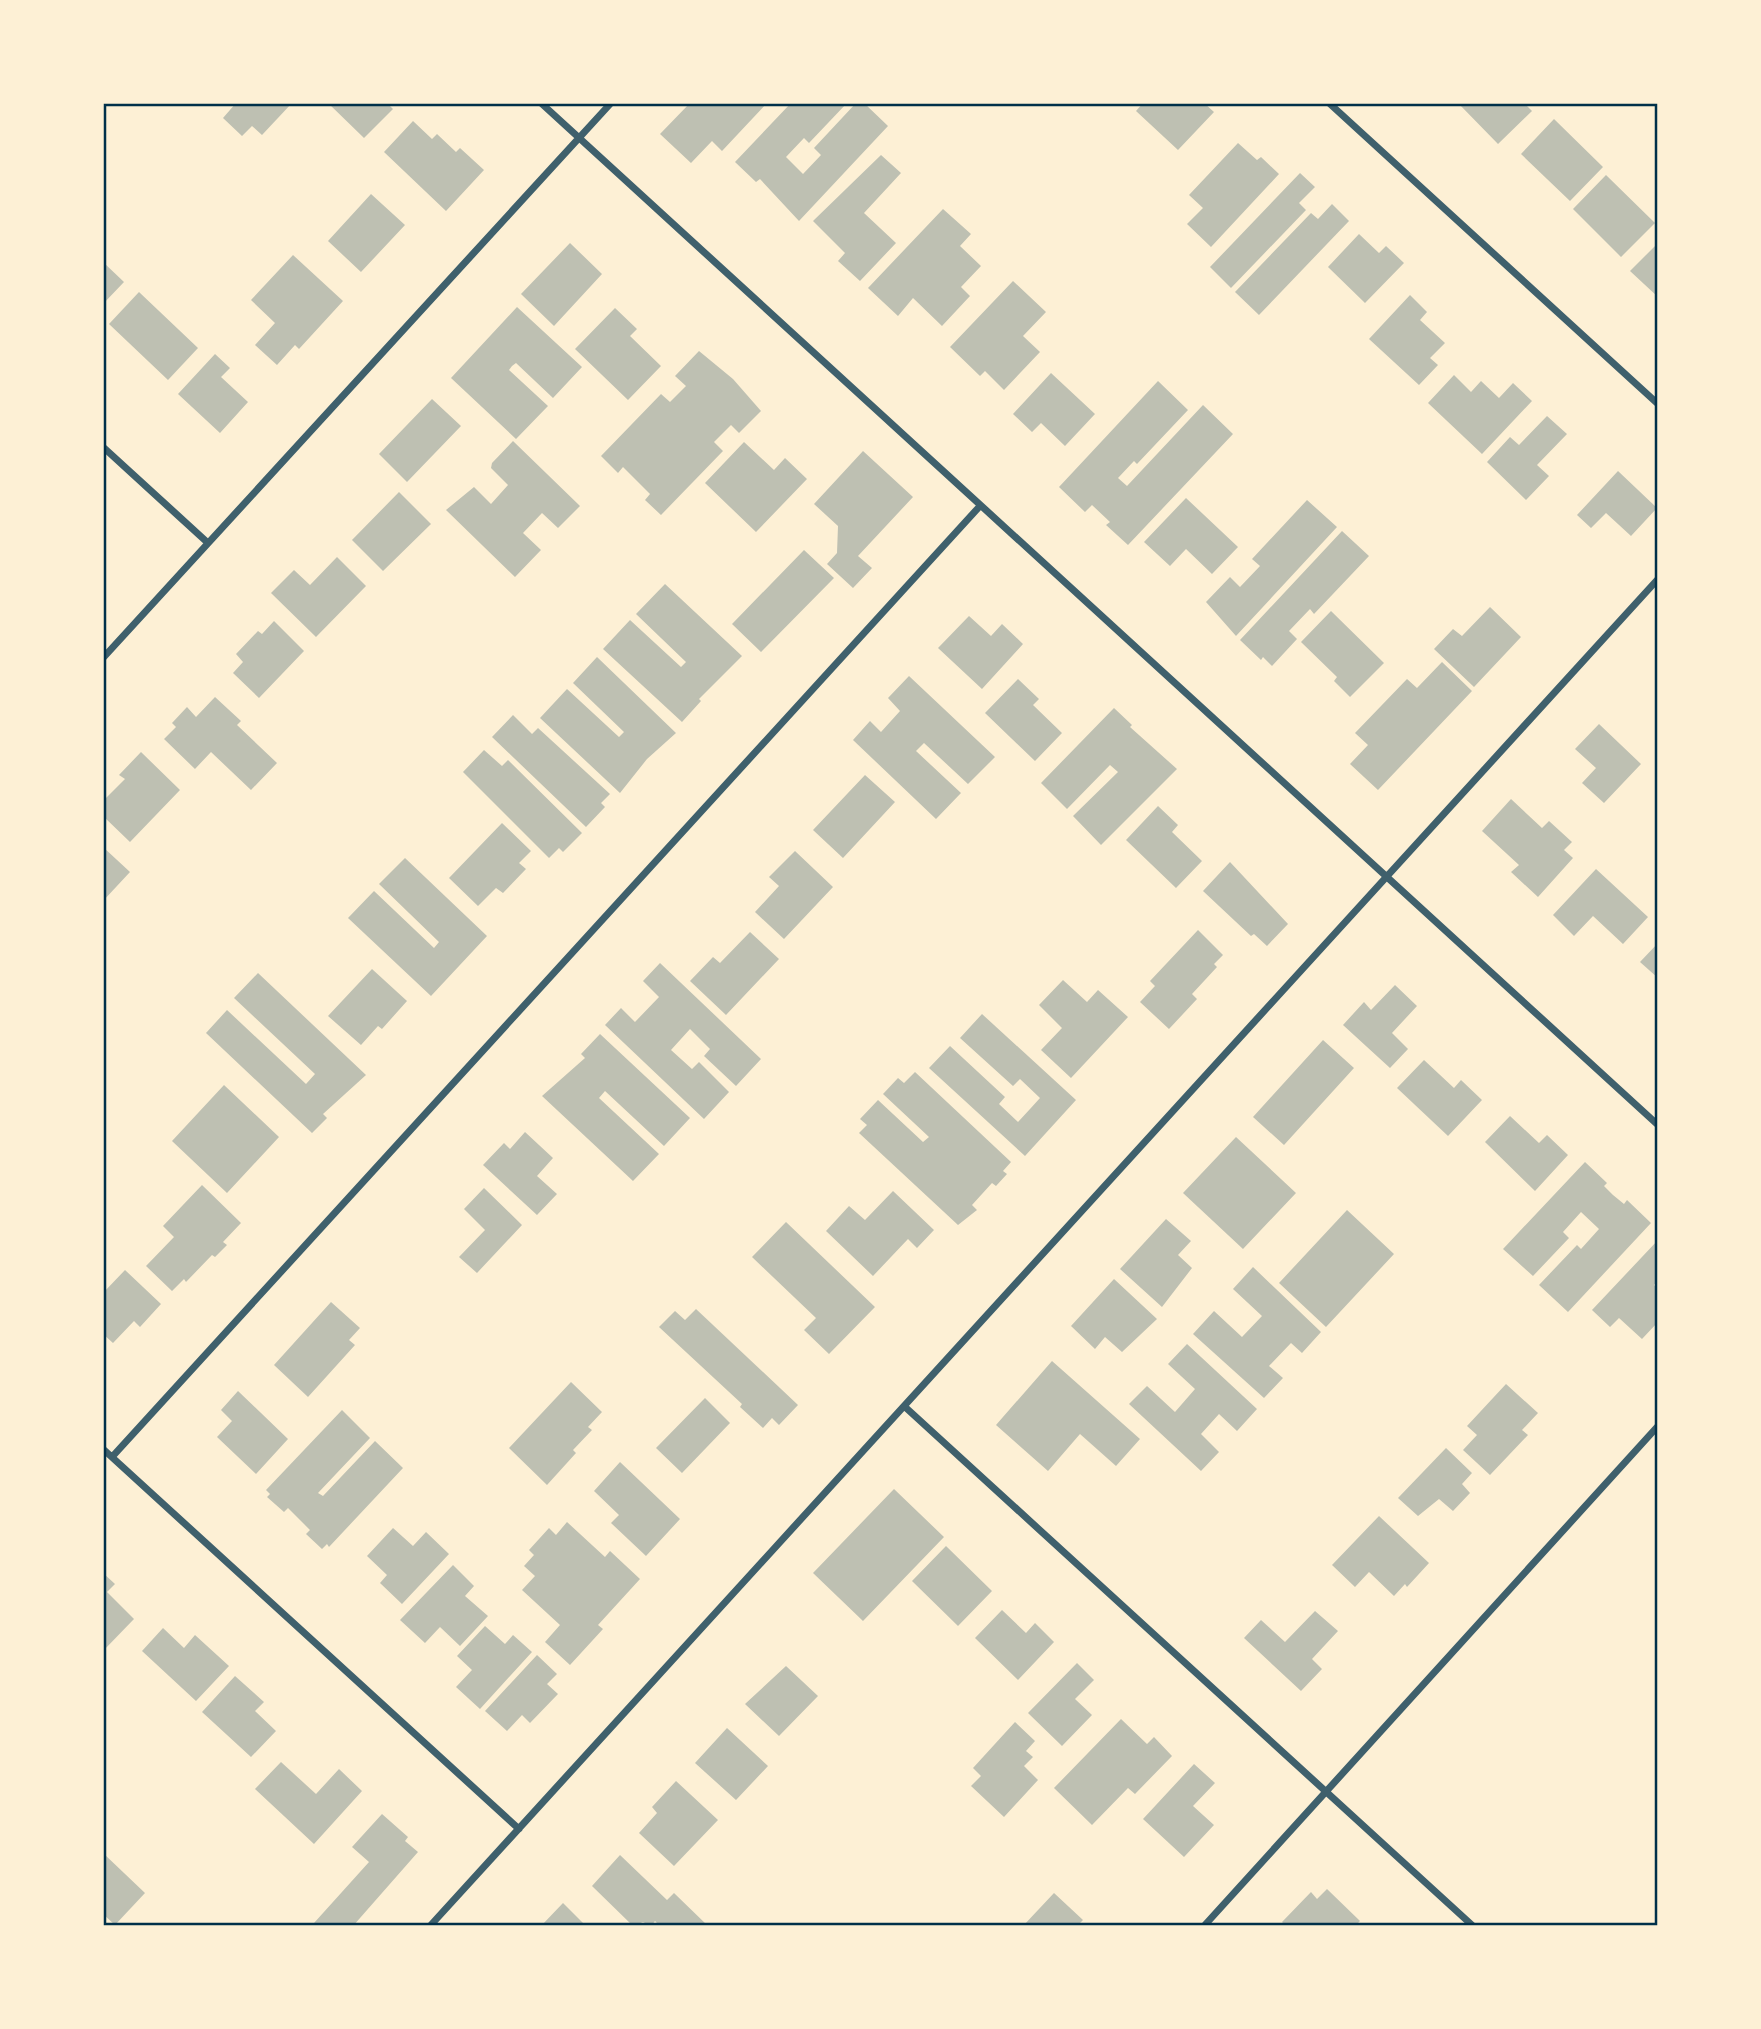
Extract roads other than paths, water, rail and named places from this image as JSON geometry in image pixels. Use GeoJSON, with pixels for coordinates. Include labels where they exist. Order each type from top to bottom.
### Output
{"type":"FeatureCollection","features":[{"type":"Feature","properties":{"kind":"street"},"geometry":{"type":"LineString","coordinates":[[541,103],[1658,1125]]}},
{"type":"Feature","properties":{"kind":"street"},"geometry":{"type":"LineString","coordinates":[[103,658],[611,103]]}},
{"type":"Feature","properties":{"kind":"street"},"geometry":{"type":"LineString","coordinates":[[1329,103],[1658,404]]}},
{"type":"Feature","properties":{"kind":"street"},"geometry":{"type":"LineString","coordinates":[[103,447],[208,544]]}},
{"type":"Feature","properties":{"kind":"street"},"geometry":{"type":"LineString","coordinates":[[112,1457],[981,506]]}},
{"type":"Feature","properties":{"kind":"street"},"geometry":{"type":"LineString","coordinates":[[430,1926],[1658,579]]}},
{"type":"Feature","properties":{"kind":"street"},"geometry":{"type":"LineString","coordinates":[[904,1406],[1474,1926]]}},
{"type":"Feature","properties":{"kind":"street"},"geometry":{"type":"LineString","coordinates":[[1204,1926],[1658,1426]]}},
{"type":"Feature","properties":{"kind":"street"},"geometry":{"type":"LineString","coordinates":[[103,1449],[519,1829]]}}]}
